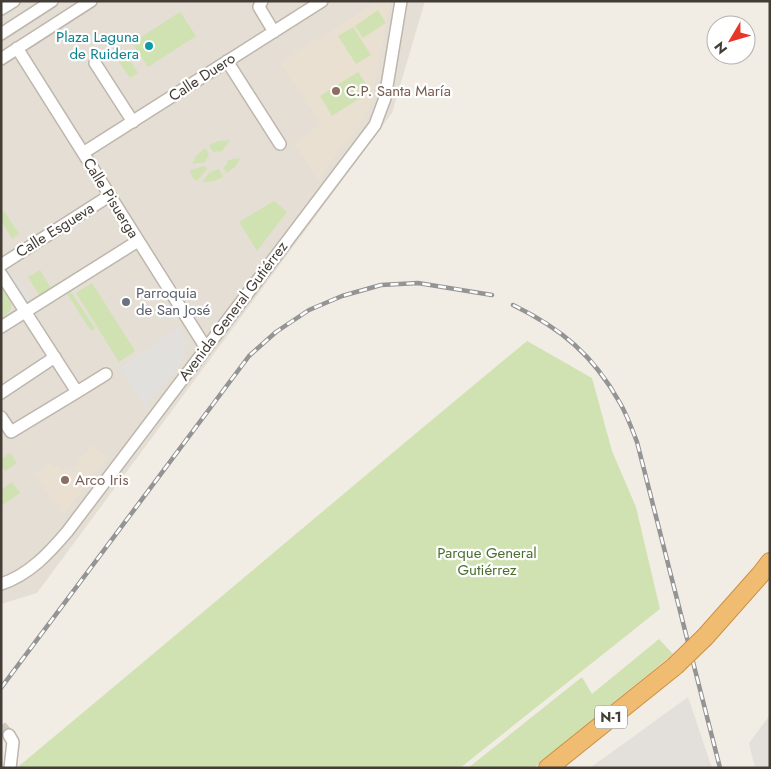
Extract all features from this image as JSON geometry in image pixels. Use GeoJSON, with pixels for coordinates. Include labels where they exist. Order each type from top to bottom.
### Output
{"type":"FeatureCollection","features":[{"type":"Feature","properties":{"kind":"highway","name":"N-1"},"geometry":{"type":"LineString","coordinates":[[548,768],[675,666],[706,637],[770,562]]}},
{"type":"Feature","properties":{"kind":"street"},"geometry":{"type":"LineString","coordinates":[[1,9],[14,1]]}},
{"type":"Feature","properties":{"kind":"street"},"geometry":{"type":"LineString","coordinates":[[1,34],[52,1]]}},
{"type":"Feature","properties":{"kind":"street"},"geometry":{"type":"LineString","coordinates":[[1,59],[91,1]]}},
{"type":"Feature","properties":{"kind":"street"},"geometry":{"type":"LineString","coordinates":[[262,1],[259,7],[274,32]]}},
{"type":"Feature","properties":{"kind":"street","name":"Calle Duero"},"geometry":{"type":"LineString","coordinates":[[83,153],[322,1]]}},
{"type":"Feature","properties":{"kind":"street","name":"Avenida General Gutiérrez"},"geometry":{"type":"LineString","coordinates":[[1,584],[22,574],[44,558],[67,532],[375,125],[385,98],[402,1]]}},
{"type":"Feature","properties":{"kind":"street","name":"Calle Pisuerga"},"geometry":{"type":"LineString","coordinates":[[17,48],[206,348]]}},
{"type":"Feature","properties":{"kind":"street"},"geometry":{"type":"LineString","coordinates":[[227,61],[280,144]]}},
{"type":"Feature","properties":{"kind":"street"},"geometry":{"type":"LineString","coordinates":[[95,63],[133,122]]}},
{"type":"Feature","properties":{"kind":"street","name":"Calle Esgueva"},"geometry":{"type":"LineString","coordinates":[[1,264],[110,196]]}},
{"type":"Feature","properties":{"kind":"street"},"geometry":{"type":"LineString","coordinates":[[1,327],[138,241]]}},
{"type":"Feature","properties":{"kind":"street"},"geometry":{"type":"LineString","coordinates":[[1,274],[77,392]]}},
{"type":"Feature","properties":{"kind":"street"},"geometry":{"type":"LineString","coordinates":[[1,393],[55,358]]}},
{"type":"Feature","properties":{"kind":"street"},"geometry":{"type":"LineString","coordinates":[[1,417],[12,432],[106,374]]}},
{"type":"Feature","properties":{"kind":"street"},"geometry":{"type":"LineString","coordinates":[[9,735],[13,742],[10,768]]}},
{"type":"Feature","properties":{"kind":"shaded area"},"geometry":{"type":"Polygon","coordinates":[[[1,1],[425,1],[392,113],[37,593],[1,604],[1,1]]]}},
{"type":"Feature","properties":{"kind":"shaded area","name":"C.P. Santa María"},"geometry":{"type":"Polygon","coordinates":[[[378,1],[389,1],[390,3],[371,104],[361,124],[318,180],[294,143],[321,125],[280,63],[378,1]]]}},
{"type":"Feature","properties":{"kind":"shaded area"},"geometry":{"type":"Polygon","coordinates":[[[15,274],[35,303],[28,308],[10,278],[15,274]]]}},
{"type":"Feature","properties":{"kind":"shaded area"},"geometry":{"type":"Polygon","coordinates":[[[179,327],[186,341],[181,365],[145,407],[120,368],[179,327]]]}},
{"type":"Feature","properties":{"kind":"shaded area","name":"Arco Iris"},"geometry":{"type":"Polygon","coordinates":[[[91,445],[107,457],[64,514],[58,509],[61,505],[48,496],[50,493],[44,489],[45,487],[42,482],[35,474],[37,471],[41,474],[49,463],[55,468],[58,465],[63,470],[65,468],[78,474],[80,472],[74,468],[91,445]]]}},
{"type":"Feature","properties":{"kind":"shaded area"},"geometry":{"type":"Polygon","coordinates":[[[688,697],[712,768],[590,768],[688,697]]]}},
{"type":"Feature","properties":{"kind":"shaded area"},"geometry":{"type":"Polygon","coordinates":[[[770,715],[770,768],[755,768],[749,743],[770,715]]]}},
{"type":"Feature","properties":{"kind":"green space"},"geometry":{"type":"Polygon","coordinates":[[[378,10],[386,23],[363,38],[355,26],[378,10]]]}},
{"type":"Feature","properties":{"kind":"green space"},"geometry":{"type":"Polygon","coordinates":[[[180,12],[196,36],[148,67],[132,43],[180,12]]]}},
{"type":"Feature","properties":{"kind":"green space"},"geometry":{"type":"Polygon","coordinates":[[[353,27],[371,55],[356,64],[338,36],[353,27]]]}},
{"type":"Feature","properties":{"kind":"green space"},"geometry":{"type":"Polygon","coordinates":[[[125,53],[138,73],[130,78],[117,59],[125,53]]]}},
{"type":"Feature","properties":{"kind":"green space"},"geometry":{"type":"Polygon","coordinates":[[[358,72],[371,91],[332,116],[320,96],[358,72]]]}},
{"type":"Feature","properties":{"kind":"green space"},"geometry":{"type":"Polygon","coordinates":[[[230,140],[222,151],[213,152],[209,145],[218,141],[230,140]]]}},
{"type":"Feature","properties":{"kind":"green space"},"geometry":{"type":"Polygon","coordinates":[[[205,148],[209,154],[205,162],[192,164],[196,156],[205,148]]]}},
{"type":"Feature","properties":{"kind":"green space"},"geometry":{"type":"Polygon","coordinates":[[[240,158],[236,166],[227,173],[223,168],[228,160],[240,158]]]}},
{"type":"Feature","properties":{"kind":"green space"},"geometry":{"type":"Polygon","coordinates":[[[205,166],[207,169],[197,181],[192,177],[190,170],[205,166]]]}},
{"type":"Feature","properties":{"kind":"green space"},"geometry":{"type":"Polygon","coordinates":[[[219,169],[223,177],[214,181],[202,182],[210,172],[219,169]]]}},
{"type":"Feature","properties":{"kind":"green space"},"geometry":{"type":"Polygon","coordinates":[[[274,201],[287,212],[257,251],[239,222],[274,201]]]}},
{"type":"Feature","properties":{"kind":"green space"},"geometry":{"type":"Polygon","coordinates":[[[4,211],[19,234],[12,239],[1,220],[1,213],[4,211]]]}},
{"type":"Feature","properties":{"kind":"green space"},"geometry":{"type":"Polygon","coordinates":[[[40,270],[53,292],[41,298],[28,277],[40,270]]]}},
{"type":"Feature","properties":{"kind":"green space"},"geometry":{"type":"Polygon","coordinates":[[[92,283],[135,351],[119,362],[76,293],[92,283]]]}},
{"type":"Feature","properties":{"kind":"green space"},"geometry":{"type":"Polygon","coordinates":[[[1,285],[10,297],[12,304],[10,311],[1,318],[1,285]]]}},
{"type":"Feature","properties":{"kind":"green space"},"geometry":{"type":"Polygon","coordinates":[[[71,292],[95,328],[91,331],[67,294],[71,292]]]}},
{"type":"Feature","properties":{"kind":"green space","name":"Parque General Gutiérrez"},"geometry":{"type":"Polygon","coordinates":[[[527,341],[592,378],[612,451],[636,507],[660,609],[460,768],[19,768],[19,766],[527,341]]]}},
{"type":"Feature","properties":{"kind":"green space"},"geometry":{"type":"Polygon","coordinates":[[[10,453],[17,463],[5,471],[1,466],[1,459],[10,453]]]}},
{"type":"Feature","properties":{"kind":"green space"},"geometry":{"type":"Polygon","coordinates":[[[12,482],[20,493],[1,506],[1,490],[12,482]]]}},
{"type":"Feature","properties":{"kind":"green space"},"geometry":{"type":"Polygon","coordinates":[[[659,639],[673,654],[534,768],[468,768],[582,677],[592,694],[659,639]]]}},
{"type":"Feature","properties":{"kind":"tunnel"},"geometry":{"type":"LineString","coordinates":[[1,726],[9,735]]}},
{"type":"Feature","properties":{"kind":"railway"},"geometry":{"type":"LineString","coordinates":[[1,688],[249,356],[276,332],[309,310],[342,296],[381,285],[418,283],[492,295]]}},
{"type":"Feature","properties":{"kind":"railway"},"geometry":{"type":"LineString","coordinates":[[513,305],[547,324],[575,345],[610,386],[627,417],[637,442],[720,768]]}},
{"type":"Feature","properties":{"kind":"place","name":"Plaza Laguna de Ruidera"},"geometry":{"type":"Point","coordinates":[149,46]}},
{"type":"Feature","properties":{"kind":"place","name":"C.P. Santa María"},"geometry":{"type":"Point","coordinates":[336,91]}},
{"type":"Feature","properties":{"kind":"place","name":"Parroquia de San José"},"geometry":{"type":"Point","coordinates":[126,302]}},
{"type":"Feature","properties":{"kind":"place","name":"Arco Iris"},"geometry":{"type":"Point","coordinates":[65,480]}}]}
